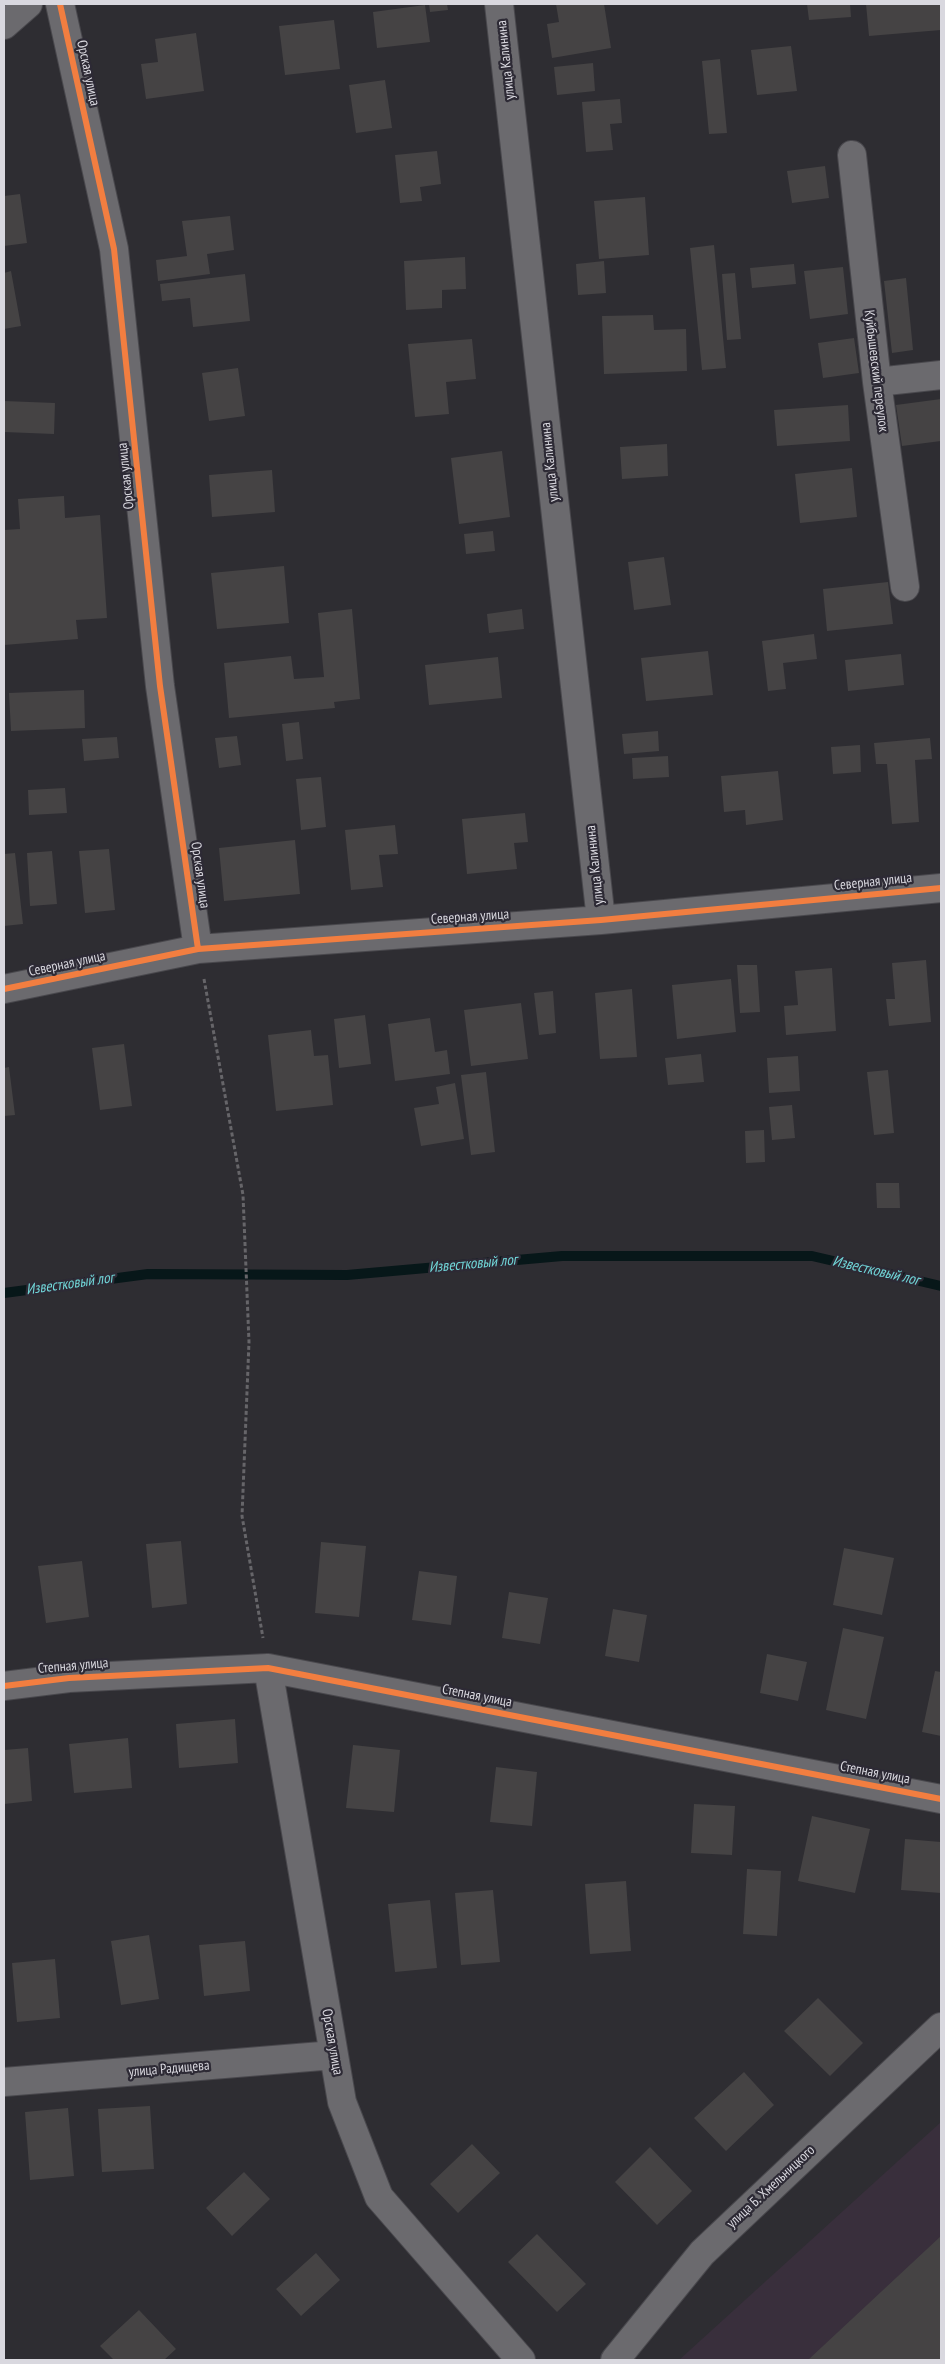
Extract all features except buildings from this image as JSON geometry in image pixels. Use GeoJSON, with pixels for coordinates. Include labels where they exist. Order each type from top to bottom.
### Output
{"type":"FeatureCollection","features":[{"type":"Feature","properties":{"kind":"street"},"geometry":{"type":"LineString","coordinates":[[4,25],[28,4]]}},
{"type":"Feature","properties":{"kind":"street","name":"Орская улица"},"geometry":{"type":"LineString","coordinates":[[60,4],[114,248],[160,686],[198,949]]}},
{"type":"Feature","properties":{"kind":"street","name":"улица Калинина"},"geometry":{"type":"LineString","coordinates":[[499,4],[601,920]]}},
{"type":"Feature","properties":{"kind":"street","name":"Куйбышевский переулок"},"geometry":{"type":"LineString","coordinates":[[852,155],[877,382],[906,587]]}},
{"type":"Feature","properties":{"kind":"street"},"geometry":{"type":"LineString","coordinates":[[877,382],[941,375]]}},
{"type":"Feature","properties":{"kind":"street","name":"Северная улица"},"geometry":{"type":"LineString","coordinates":[[4,990],[198,949],[601,920],[941,888]]}},
{"type":"Feature","properties":{"kind":"street","name":"Орская улица"},"geometry":{"type":"LineString","coordinates":[[268,1668],[342,2102],[379,2197],[521,2360]]}},
{"type":"Feature","properties":{"kind":"street","name":"Степная улица"},"geometry":{"type":"LineString","coordinates":[[4,1686],[69,1678],[268,1668],[941,1799]]}},
{"type":"Feature","properties":{"kind":"street","name":"улица Б. Хмельницкого"},"geometry":{"type":"LineString","coordinates":[[615,2360],[702,2253],[941,2026]]}},
{"type":"Feature","properties":{"kind":"street","name":"улица Радищева"},"geometry":{"type":"LineString","coordinates":[[4,2082],[334,2055]]}},
{"type":"Feature","properties":{"kind":"path"},"geometry":{"type":"LineString","coordinates":[[198,949],[243,1194],[249,1342],[242,1516],[268,1668]]}},
{"type":"Feature","properties":{"kind":"shaded area"},"geometry":{"type":"Polygon","coordinates":[[[941,2122],[941,2360],[679,2360],[941,2122]]]}},
{"type":"Feature","properties":{"kind":"waterway","name":"Известковый лог"},"geometry":{"type":"LineString","coordinates":[[4,1293],[148,1274],[347,1275],[562,1256],[812,1256],[941,1286]]}},
{"type":"Feature","properties":{"kind":"cycle path"},"geometry":{"type":"LineString","coordinates":[[60,4],[114,249],[160,686],[198,949]]}},
{"type":"Feature","properties":{"kind":"cycle path"},"geometry":{"type":"LineString","coordinates":[[4,989],[198,949],[601,920],[941,888]]}},
{"type":"Feature","properties":{"kind":"cycle path"},"geometry":{"type":"LineString","coordinates":[[4,1686],[69,1678],[268,1668],[941,1799]]}}]}
